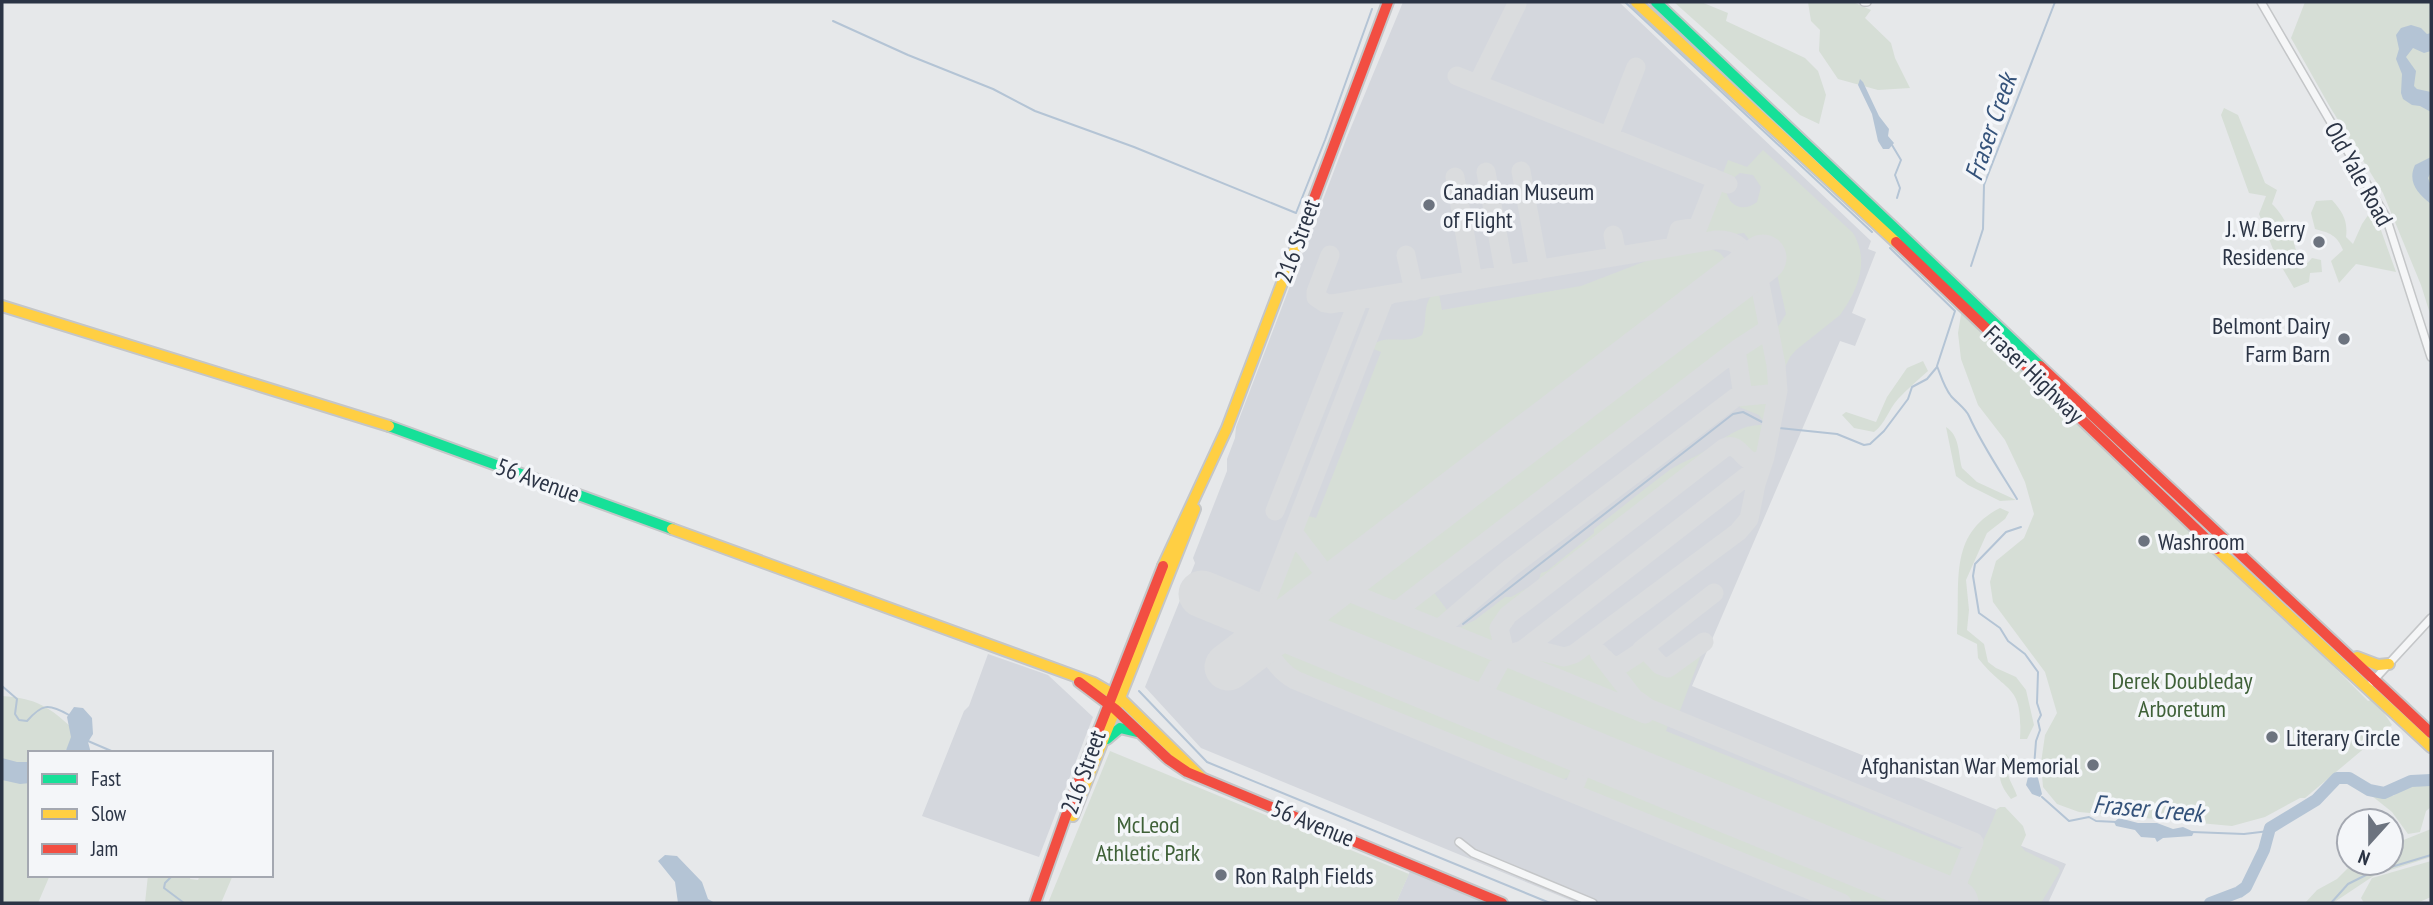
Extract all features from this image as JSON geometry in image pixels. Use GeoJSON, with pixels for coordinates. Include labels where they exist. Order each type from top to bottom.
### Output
{"type":"FeatureCollection","features":[{"type":"Feature","properties":{"kind":"main road","name":"Fraser Highway"},"geometry":{"type":"LineString","coordinates":[[1636,2],[1883,230],[2210,542],[2431,733]]}},
{"type":"Feature","properties":{"kind":"main road","name":"Fraser Highway"},"geometry":{"type":"LineString","coordinates":[[1656,2],[2126,447],[2350,654],[2372,683],[2431,747]]}},
{"type":"Feature","properties":{"kind":"main road","name":"216 Street"},"geometry":{"type":"LineString","coordinates":[[1046,876],[1074,793],[1192,519],[1386,3]]}},
{"type":"Feature","properties":{"kind":"main road","name":"56 Avenue"},"geometry":{"type":"LineString","coordinates":[[2,306],[408,432],[1068,675],[1114,701],[1201,777]]}},
{"type":"Feature","properties":{"kind":"main road"},"geometry":{"type":"LineString","coordinates":[[2350,654],[2378,665],[2389,664]]}},
{"type":"Feature","properties":{"kind":"main road","name":"216 Street"},"geometry":{"type":"LineString","coordinates":[[1035,903],[1099,750],[1114,701]]}},
{"type":"Feature","properties":{"kind":"main road","name":"56 Avenue"},"geometry":{"type":"LineString","coordinates":[[1114,701],[1144,736],[1168,759],[1187,772],[1502,903]]}},
{"type":"Feature","properties":{"kind":"main road"},"geometry":{"type":"LineString","coordinates":[[1099,750],[1110,733],[1120,727],[1132,729],[1144,736]]}},
{"type":"Feature","properties":{"kind":"street","name":"Old Yale Road"},"geometry":{"type":"LineString","coordinates":[[2261,2],[2386,217],[2431,356]]}},
{"type":"Feature","properties":{"kind":"street"},"geometry":{"type":"LineString","coordinates":[[2372,683],[2431,618]]}},
{"type":"Feature","properties":{"kind":"street"},"geometry":{"type":"LineString","coordinates":[[1460,842],[1473,853],[1593,903]]}},
{"type":"Feature","properties":{"kind":"shaded area"},"geometry":{"type":"Polygon","coordinates":[[[1403,2],[1619,2],[1871,241],[1868,249],[1876,252],[1852,313],[1866,319],[1855,346],[1840,341],[1692,686],[2000,811],[1992,834],[2066,864],[2048,903],[1577,903],[1201,748],[1145,687],[1195,563],[1193,558],[1227,471],[1227,459],[1236,427],[1347,137],[1403,2]]]}},
{"type":"Feature","properties":{"kind":"shaded area"},"geometry":{"type":"Polygon","coordinates":[[[988,654],[1048,675],[1093,717],[1039,857],[922,816],[988,654]]]}},
{"type":"Feature","properties":{"kind":"shaded area"},"geometry":{"type":"Polygon","coordinates":[[[1413,864],[1508,903],[1396,903],[1413,864]]]}},
{"type":"Feature","properties":{"kind":"green space"},"geometry":{"type":"Polygon","coordinates":[[[1674,2],[1701,2],[1728,13],[1726,21],[1805,58],[1818,71],[1826,95],[1819,124],[1800,115],[1674,2]]]}},
{"type":"Feature","properties":{"kind":"green space"},"geometry":{"type":"Polygon","coordinates":[[[1808,2],[1853,2],[1871,10],[1865,18],[1891,43],[1895,58],[1910,88],[1878,90],[1838,79],[1819,51],[1820,30],[1811,21],[1808,2]]]}},
{"type":"Feature","properties":{"kind":"green space"},"geometry":{"type":"Polygon","coordinates":[[[2305,2],[2431,2],[2431,317],[2421,285],[2383,193],[2291,38],[2305,2]]]}},
{"type":"Feature","properties":{"kind":"green space"},"geometry":{"type":"Polygon","coordinates":[[[2224,108],[2238,115],[2265,183],[2277,190],[2272,204],[2291,233],[2298,267],[2302,269],[2312,258],[2321,260],[2322,272],[2310,273],[2309,282],[2294,288],[2277,259],[2259,214],[2266,196],[2249,193],[2221,115],[2224,108]]]}},
{"type":"Feature","properties":{"kind":"green space"},"geometry":{"type":"Polygon","coordinates":[[[1763,150],[1853,233],[1861,254],[1857,285],[1840,315],[1796,350],[1782,373],[1774,333],[1786,314],[1777,274],[1744,233],[1703,238],[1700,232],[1719,186],[1726,188],[1729,199],[1737,206],[1746,207],[1757,202],[1761,187],[1753,175],[1740,173],[1729,181],[1721,178],[1728,160],[1747,167],[1763,150]]]}},
{"type":"Feature","properties":{"kind":"green space"},"geometry":{"type":"Polygon","coordinates":[[[2332,200],[2344,217],[2346,237],[2353,244],[2373,208],[2396,272],[2356,264],[2339,283],[2331,261],[2343,250],[2332,235],[2315,229],[2311,213],[2316,201],[2332,200]]]}},
{"type":"Feature","properties":{"kind":"green space"},"geometry":{"type":"Polygon","coordinates":[[[1707,247],[1720,253],[1727,261],[1725,272],[1331,575],[1299,532],[1305,515],[1316,518],[1381,352],[1371,348],[1375,343],[1422,335],[1427,304],[1432,295],[1439,294],[1442,310],[1581,286],[1659,256],[1707,247]]]}},
{"type":"Feature","properties":{"kind":"green space"},"geometry":{"type":"Polygon","coordinates":[[[1739,292],[1753,293],[1762,316],[1760,329],[1396,607],[1351,588],[1739,292]]]}},
{"type":"Feature","properties":{"kind":"green space","name":"Derek Doubleday Arboretum"},"geometry":{"type":"Polygon","coordinates":[[[1962,309],[2219,551],[2368,701],[2371,700],[2380,707],[2392,725],[2305,798],[2300,798],[2265,817],[2232,826],[2079,812],[2057,804],[2043,787],[2041,763],[2045,735],[2057,713],[2045,672],[1993,602],[1990,582],[1996,561],[2024,538],[2034,514],[2025,482],[2005,440],[1978,405],[1961,359],[1958,333],[1962,309]]]}},
{"type":"Feature","properties":{"kind":"green space"},"geometry":{"type":"Polygon","coordinates":[[[1763,336],[1767,337],[1774,384],[1766,390],[1756,392],[1748,386],[1743,353],[1763,336]]]}},
{"type":"Feature","properties":{"kind":"green space"},"geometry":{"type":"Polygon","coordinates":[[[1923,361],[1928,371],[1898,399],[1874,432],[1854,428],[1842,415],[1846,412],[1876,422],[1887,397],[1907,368],[1923,361]]]}},
{"type":"Feature","properties":{"kind":"green space"},"geometry":{"type":"Polygon","coordinates":[[[1747,400],[1771,401],[1763,449],[1758,457],[1749,457],[1737,446],[1725,445],[1504,616],[1496,628],[1498,649],[1453,631],[1475,620],[1505,597],[1511,597],[1538,582],[1541,573],[1547,571],[1594,533],[1594,529],[1671,469],[1739,430],[1762,425],[1764,422],[1759,415],[1739,407],[1747,400]]]}},
{"type":"Feature","properties":{"kind":"green space"},"geometry":{"type":"Polygon","coordinates":[[[1946,427],[1956,440],[1962,468],[1977,482],[2016,500],[2000,501],[1956,476],[1946,427]]]}},
{"type":"Feature","properties":{"kind":"green space"},"geometry":{"type":"Polygon","coordinates":[[[2000,508],[2009,512],[2005,519],[1987,533],[1966,580],[1969,610],[1967,630],[1984,644],[1988,662],[2016,677],[2026,690],[2034,725],[2027,739],[2020,739],[2016,698],[1978,658],[1977,644],[1957,634],[1958,579],[1964,547],[1971,532],[1983,519],[2000,508]]]}},
{"type":"Feature","properties":{"kind":"green space"},"geometry":{"type":"Polygon","coordinates":[[[1295,541],[1324,580],[1281,613],[1269,607],[1295,541]]]}},
{"type":"Feature","properties":{"kind":"green space"},"geometry":{"type":"Polygon","coordinates":[[[1432,590],[1450,614],[1437,625],[1411,611],[1414,602],[1432,590]]]}},
{"type":"Feature","properties":{"kind":"green space"},"geometry":{"type":"Polygon","coordinates":[[[1343,594],[1494,657],[1495,662],[1479,692],[1474,693],[1306,623],[1343,594]]]}},
{"type":"Feature","properties":{"kind":"green space"},"geometry":{"type":"Polygon","coordinates":[[[1283,640],[1568,758],[1573,770],[1569,777],[1556,782],[1290,673],[1275,646],[1283,640]]]}},
{"type":"Feature","properties":{"kind":"green space"},"geometry":{"type":"Polygon","coordinates":[[[1589,650],[1594,652],[1637,705],[1670,720],[1666,731],[1964,851],[1950,888],[1489,698],[1488,695],[1500,673],[1518,656],[1535,653],[1568,662],[1589,650]]]}},
{"type":"Feature","properties":{"kind":"green space"},"geometry":{"type":"Polygon","coordinates":[[[1702,652],[1678,716],[1640,699],[1619,673],[1645,653],[1660,670],[1670,674],[1681,669],[1702,652]]]}},
{"type":"Feature","properties":{"kind":"green space"},"geometry":{"type":"Polygon","coordinates":[[[2,696],[42,705],[74,730],[73,745],[64,751],[28,751],[28,877],[49,877],[38,903],[2,903],[2,696]]]}},
{"type":"Feature","properties":{"kind":"green space","name":"McLeod Athletic Park"},"geometry":{"type":"Polygon","coordinates":[[[1110,751],[1409,874],[1396,903],[1048,903],[1110,751]]]}},
{"type":"Feature","properties":{"kind":"green space"},"geometry":{"type":"Polygon","coordinates":[[[2006,754],[2011,760],[2008,774],[2017,796],[2011,799],[2003,788],[2000,777],[2006,754]]]}},
{"type":"Feature","properties":{"kind":"green space"},"geometry":{"type":"Polygon","coordinates":[[[1593,768],[1922,903],[1851,903],[1586,794],[1580,781],[1583,774],[1593,768]]]}},
{"type":"Feature","properties":{"kind":"green space"},"geometry":{"type":"Polygon","coordinates":[[[2408,785],[2431,786],[2431,807],[2426,811],[2420,832],[2408,834],[2405,830],[2405,807],[2386,807],[2372,796],[2393,796],[2408,785]]]}},
{"type":"Feature","properties":{"kind":"green space"},"geometry":{"type":"Polygon","coordinates":[[[2000,807],[2005,807],[2023,826],[2026,835],[2021,846],[2025,851],[2058,867],[2060,871],[2041,903],[1986,903],[1960,892],[2000,807]]]}},
{"type":"Feature","properties":{"kind":"green space"},"geometry":{"type":"Polygon","coordinates":[[[2431,829],[2431,857],[2405,865],[2405,839],[2431,829]]]}},
{"type":"Feature","properties":{"kind":"green space"},"geometry":{"type":"Polygon","coordinates":[[[2431,861],[2431,897],[2417,903],[2364,903],[2361,898],[2372,878],[2405,877],[2405,868],[2431,861]]]}},
{"type":"Feature","properties":{"kind":"green space"},"geometry":{"type":"Polygon","coordinates":[[[148,877],[190,877],[198,880],[199,877],[232,877],[221,903],[145,903],[148,877]]]}},
{"type":"Feature","properties":{"kind":"green space"},"geometry":{"type":"Polygon","coordinates":[[[2372,877],[2333,903],[2305,903],[2317,890],[2337,879],[2372,877]]]}},
{"type":"Feature","properties":{"kind":"water"},"geometry":{"type":"Polygon","coordinates":[[[2411,25],[2421,28],[2427,34],[2431,33],[2431,51],[2424,53],[2413,48],[2406,57],[2416,71],[2414,86],[2431,92],[2431,112],[2412,105],[2403,99],[2401,93],[2402,74],[2396,59],[2399,49],[2396,35],[2401,28],[2411,25]]]}},
{"type":"Feature","properties":{"kind":"water"},"geometry":{"type":"Polygon","coordinates":[[[1860,79],[1879,116],[1889,129],[1888,136],[1894,143],[1889,149],[1883,149],[1878,141],[1872,114],[1858,85],[1860,79]]]}},
{"type":"Feature","properties":{"kind":"water"},"geometry":{"type":"Polygon","coordinates":[[[2431,157],[2431,172],[2428,178],[2431,204],[2418,192],[2412,177],[2415,165],[2431,157]]]}},
{"type":"Feature","properties":{"kind":"water"},"geometry":{"type":"Polygon","coordinates":[[[74,707],[83,708],[92,718],[93,734],[88,742],[90,751],[66,751],[71,737],[67,717],[74,707]]]}},
{"type":"Feature","properties":{"kind":"water"},"geometry":{"type":"Polygon","coordinates":[[[2,758],[28,762],[28,783],[2,780],[2,758]]]}},
{"type":"Feature","properties":{"kind":"water"},"geometry":{"type":"Polygon","coordinates":[[[2031,765],[2035,766],[2042,794],[2040,797],[2032,794],[2026,785],[2031,765]]]}},
{"type":"Feature","properties":{"kind":"water"},"geometry":{"type":"Polygon","coordinates":[[[2119,818],[2138,823],[2157,823],[2173,829],[2183,827],[2194,832],[2192,836],[2163,838],[2157,842],[2155,838],[2141,837],[2135,830],[2116,826],[2114,822],[2119,818]]]}},
{"type":"Feature","properties":{"kind":"water"},"geometry":{"type":"Polygon","coordinates":[[[665,855],[677,856],[702,882],[708,899],[715,903],[678,903],[675,882],[658,861],[665,855]]]}},
{"type":"Feature","properties":{"kind":"waterway"},"geometry":{"type":"LineString","coordinates":[[1625,2],[1872,232]]}},
{"type":"Feature","properties":{"kind":"waterway","name":"Fraser Creek"},"geometry":{"type":"LineString","coordinates":[[1971,266],[1983,229],[1984,185],[2055,2]]}},
{"type":"Feature","properties":{"kind":"waterway"},"geometry":{"type":"LineString","coordinates":[[833,21],[993,89],[1035,111],[1134,147],[1296,213],[1372,9]]}},
{"type":"Feature","properties":{"kind":"waterway"},"geometry":{"type":"LineString","coordinates":[[1892,145],[1901,160],[1895,175],[1900,188],[1897,198]]}},
{"type":"Feature","properties":{"kind":"waterway","name":"Fraser Creek"},"geometry":{"type":"LineString","coordinates":[[1890,248],[1955,311],[1937,366],[1949,393],[1968,413],[1985,448],[2017,499]]}},
{"type":"Feature","properties":{"kind":"waterway"},"geometry":{"type":"LineString","coordinates":[[1779,428],[1837,434],[1864,445],[1870,444],[1884,431],[1908,399],[1912,387],[1927,379],[1937,367]]}},
{"type":"Feature","properties":{"kind":"waterway"},"geometry":{"type":"LineString","coordinates":[[1463,624],[1733,414],[1743,412],[1762,422]]}},
{"type":"Feature","properties":{"kind":"waterway","name":"Fraser Creek"},"geometry":{"type":"LineString","coordinates":[[2021,527],[2006,532],[1975,564],[1973,576],[1979,613],[2000,628],[2008,641],[2025,654],[2038,672],[2037,703],[2041,715],[2038,721],[2040,730],[2036,741],[2034,767]]}},
{"type":"Feature","properties":{"kind":"waterway"},"geometry":{"type":"LineString","coordinates":[[2,686],[17,699],[15,714],[19,720],[27,721],[41,708],[46,707],[56,708],[69,715]]}},
{"type":"Feature","properties":{"kind":"waterway"},"geometry":{"type":"LineString","coordinates":[[1139,691],[1207,762],[1550,903]]}},
{"type":"Feature","properties":{"kind":"waterway"},"geometry":{"type":"LineString","coordinates":[[88,741],[111,751]]}},
{"type":"Feature","properties":{"kind":"waterway"},"geometry":{"type":"LineString","coordinates":[[2210,903],[2246,887],[2264,850],[2270,828],[2316,800],[2337,778],[2349,778],[2369,790],[2384,793],[2411,781],[2431,780]]}},
{"type":"Feature","properties":{"kind":"waterway","name":"Fraser Creek"},"geometry":{"type":"LineString","coordinates":[[2042,797],[2069,821],[2089,817],[2096,821],[2117,822]]}},
{"type":"Feature","properties":{"kind":"waterway","name":"Fraser Creek"},"geometry":{"type":"LineString","coordinates":[[2192,832],[2244,834],[2269,831]]}},
{"type":"Feature","properties":{"kind":"waterway"},"geometry":{"type":"LineString","coordinates":[[2331,903],[2348,884],[2368,874],[2431,855]]}},
{"type":"Feature","properties":{"kind":"waterway"},"geometry":{"type":"LineString","coordinates":[[171,877],[164,888],[184,903]]}},
{"type":"Feature","properties":{"kind":"taxiway"},"geometry":{"type":"LineString","coordinates":[[1478,83],[1517,4]]}},
{"type":"Feature","properties":{"kind":"taxiway"},"geometry":{"type":"LineString","coordinates":[[1609,136],[1636,67]]}},
{"type":"Feature","properties":{"kind":"taxiway"},"geometry":{"type":"LineString","coordinates":[[1457,76],[1728,184]]}},
{"type":"Feature","properties":{"kind":"taxiway"},"geometry":{"type":"LineString","coordinates":[[1521,171],[1539,270]]}},
{"type":"Feature","properties":{"kind":"taxiway"},"geometry":{"type":"LineString","coordinates":[[1486,172],[1505,275]]}},
{"type":"Feature","properties":{"kind":"taxiway"},"geometry":{"type":"LineString","coordinates":[[1455,177],[1473,281]]}},
{"type":"Feature","properties":{"kind":"taxiway"},"geometry":{"type":"LineString","coordinates":[[1674,247],[1679,230],[1698,227],[1716,181],[1712,177]]}},
{"type":"Feature","properties":{"kind":"taxiway"},"geometry":{"type":"LineString","coordinates":[[1613,235],[1617,256]]}},
{"type":"Feature","properties":{"kind":"taxiway"},"geometry":{"type":"LineString","coordinates":[[1330,255],[1316,297],[1331,304],[1715,240],[1732,242],[1743,251],[1747,262],[1739,277]]}},
{"type":"Feature","properties":{"kind":"taxiway"},"geometry":{"type":"LineString","coordinates":[[1406,255],[1414,291]]}},
{"type":"Feature","properties":{"kind":"taxiway"},"geometry":{"type":"LineString","coordinates":[[1293,532],[1334,586],[1498,653],[1510,654],[1529,648],[1564,657],[1574,654],[1738,532],[1749,519],[1778,391],[1776,365],[1760,284],[1750,274],[1739,277]]}},
{"type":"Feature","properties":{"kind":"taxiway"},"geometry":{"type":"LineString","coordinates":[[1391,294],[1384,298],[1381,305],[1259,619],[1265,645],[1275,662],[1295,680],[1842,903]]}},
{"type":"Feature","properties":{"kind":"taxiway"},"geometry":{"type":"LineString","coordinates":[[1275,511],[1359,299]]}},
{"type":"Feature","properties":{"kind":"taxiway"},"geometry":{"type":"LineString","coordinates":[[1396,611],[1736,350],[1768,329]]}},
{"type":"Feature","properties":{"kind":"taxiway"},"geometry":{"type":"LineString","coordinates":[[1736,350],[1743,396]]}},
{"type":"Feature","properties":{"kind":"taxiway"},"geometry":{"type":"LineString","coordinates":[[1439,629],[1510,568],[1736,397],[1769,394],[1778,390]]}},
{"type":"Feature","properties":{"kind":"taxiway"},"geometry":{"type":"LineString","coordinates":[[1476,706],[1505,653],[1499,628],[1508,615],[1724,448],[1736,448],[1751,461],[1757,462],[1765,457]]}},
{"type":"Feature","properties":{"kind":"taxiway"},"geometry":{"type":"LineString","coordinates":[[1524,649],[1761,465]]}},
{"type":"Feature","properties":{"kind":"taxiway"},"geometry":{"type":"LineString","coordinates":[[1641,650],[1714,593]]}},
{"type":"Feature","properties":{"kind":"taxiway"},"geometry":{"type":"LineString","coordinates":[[1604,658],[1611,665],[1619,666],[1645,649],[1660,665],[1668,668],[1704,642]]}},
{"type":"Feature","properties":{"kind":"taxiway"},"geometry":{"type":"LineString","coordinates":[[1599,653],[1634,698],[1648,708],[1974,842],[1950,901]]}},
{"type":"Feature","properties":{"kind":"taxiway"},"geometry":{"type":"LineString","coordinates":[[1501,655],[1645,714]]}},
{"type":"Feature","properties":{"kind":"taxiway"},"geometry":{"type":"LineString","coordinates":[[1572,792],[1588,752]]}},
{"type":"Feature","properties":{"kind":"runway"},"geometry":{"type":"LineString","coordinates":[[1228,667],[1763,258]]}},
{"type":"Feature","properties":{"kind":"runway"},"geometry":{"type":"LineString","coordinates":[[1202,594],[1955,903]]}},
{"type":"Feature","properties":{"kind":"traffic: fast"},"geometry":{"type":"LineString","coordinates":[[1656,2],[2040,366]]}},
{"type":"Feature","properties":{"kind":"traffic: fast"},"geometry":{"type":"LineString","coordinates":[[389,426],[672,529]]}},
{"type":"Feature","properties":{"kind":"traffic: fast"},"geometry":{"type":"LineString","coordinates":[[1107,739],[1120,728],[1137,732]]}},
{"type":"Feature","properties":{"kind":"traffic: slow"},"geometry":{"type":"LineString","coordinates":[[1636,2],[1896,242]]}},
{"type":"Feature","properties":{"kind":"traffic: slow"},"geometry":{"type":"LineString","coordinates":[[1163,566],[1227,428],[1301,233]]}},
{"type":"Feature","properties":{"kind":"traffic: slow"},"geometry":{"type":"LineString","coordinates":[[2,306],[389,426]]}},
{"type":"Feature","properties":{"kind":"traffic: slow"},"geometry":{"type":"LineString","coordinates":[[1073,816],[1195,509]]}},
{"type":"Feature","properties":{"kind":"traffic: slow"},"geometry":{"type":"LineString","coordinates":[[672,529],[1094,683],[1120,698],[1201,777]]}},
{"type":"Feature","properties":{"kind":"traffic: slow"},"geometry":{"type":"LineString","coordinates":[[2217,549],[2431,747]]}},
{"type":"Feature","properties":{"kind":"traffic: slow"},"geometry":{"type":"LineString","coordinates":[[2357,657],[2378,665],[2389,664]]}},
{"type":"Feature","properties":{"kind":"traffic: jam"},"geometry":{"type":"LineString","coordinates":[[1301,233],[1388,2]]}},
{"type":"Feature","properties":{"kind":"traffic: jam"},"geometry":{"type":"LineString","coordinates":[[1896,242],[2217,549]]}},
{"type":"Feature","properties":{"kind":"traffic: jam"},"geometry":{"type":"LineString","coordinates":[[2040,366],[2431,733]]}},
{"type":"Feature","properties":{"kind":"traffic: jam"},"geometry":{"type":"LineString","coordinates":[[1035,903],[1074,793],[1163,566]]}},
{"type":"Feature","properties":{"kind":"traffic: jam"},"geometry":{"type":"LineString","coordinates":[[1079,682],[1115,709],[1168,759],[1187,772],[1502,903]]}},
{"type":"Feature","properties":{"kind":"place","name":"Canadian Museum of Flight"},"geometry":{"type":"Point","coordinates":[1429,205]}},
{"type":"Feature","properties":{"kind":"place","name":"J. W. Berry Residence"},"geometry":{"type":"Point","coordinates":[2319,242]}},
{"type":"Feature","properties":{"kind":"place","name":"Belmont Dairy Farm Barn"},"geometry":{"type":"Point","coordinates":[2344,339]}},
{"type":"Feature","properties":{"kind":"place","name":"Washroom"},"geometry":{"type":"Point","coordinates":[2144,541]}},
{"type":"Feature","properties":{"kind":"place","name":"Literary Circle"},"geometry":{"type":"Point","coordinates":[2272,737]}},
{"type":"Feature","properties":{"kind":"place","name":"Afghanistan War Memorial"},"geometry":{"type":"Point","coordinates":[2093,765]}},
{"type":"Feature","properties":{"kind":"place","name":"Ron Ralph Fields"},"geometry":{"type":"Point","coordinates":[1221,875]}}]}
